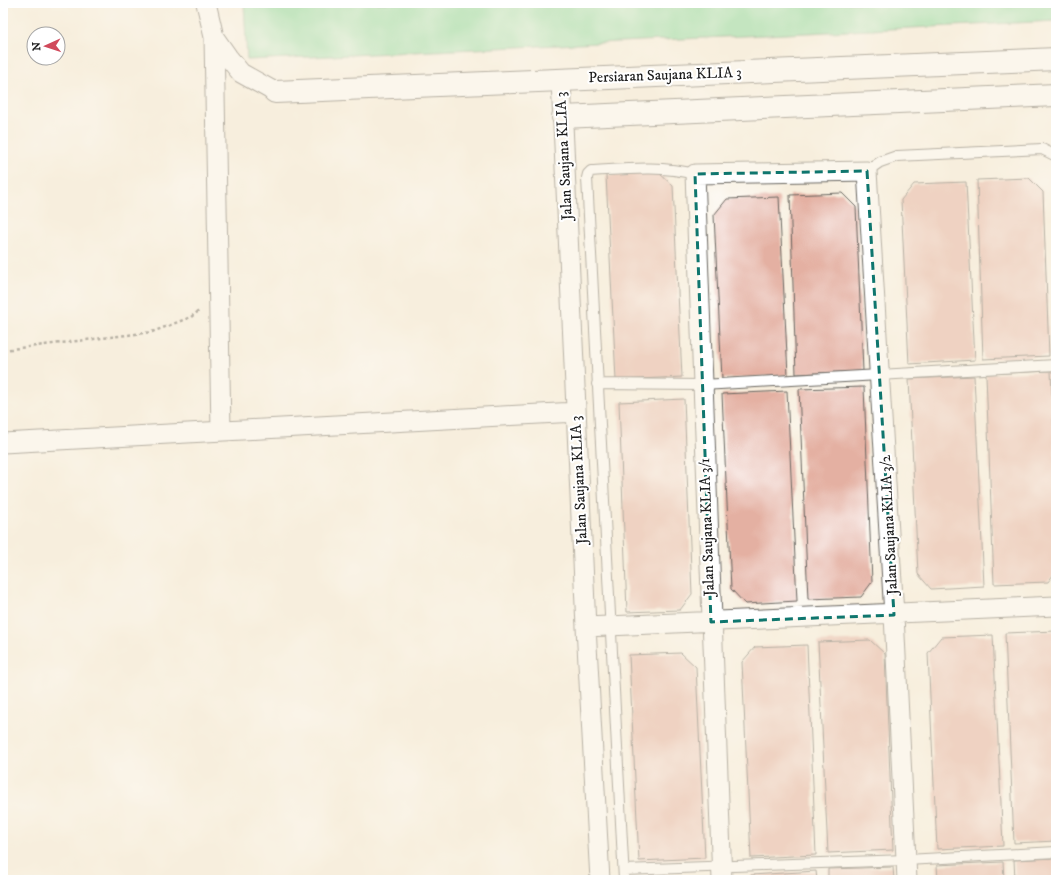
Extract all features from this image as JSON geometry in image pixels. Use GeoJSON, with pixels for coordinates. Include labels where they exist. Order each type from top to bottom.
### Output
{"type":"FeatureCollection","features":[{"type":"Feature","properties":{"kind":"street"},"geometry":{"type":"LineString","coordinates":[[206,3],[214,37],[221,431]]}},
{"type":"Feature","properties":{"kind":"street"},"geometry":{"type":"LineString","coordinates":[[214,37],[241,73],[275,92]]}},
{"type":"Feature","properties":{"kind":"street","name":"Persiaran Saujana KLIA 3"},"geometry":{"type":"LineString","coordinates":[[275,92],[1056,59]]}},
{"type":"Feature","properties":{"kind":"street","name":"Jalan Saujana KLIA 3"},"geometry":{"type":"LineString","coordinates":[[561,80],[586,627],[600,880]]}},
{"type":"Feature","properties":{"kind":"street"},"geometry":{"type":"LineString","coordinates":[[563,118],[1056,95]]}},
{"type":"Feature","properties":{"kind":"street"},"geometry":{"type":"LineString","coordinates":[[695,174],[867,171]]}},
{"type":"Feature","properties":{"kind":"street","name":"Jalan Saujana KLIA 3/2"},"geometry":{"type":"LineString","coordinates":[[867,171],[894,615],[907,880]]}},
{"type":"Feature","properties":{"kind":"street","name":"Jalan Saujana KLIA 3/1"},"geometry":{"type":"LineString","coordinates":[[695,174],[711,622],[722,873]]}},
{"type":"Feature","properties":{"kind":"street"},"geometry":{"type":"LineString","coordinates":[[3,443],[576,412]]}},
{"type":"Feature","properties":{"kind":"street"},"geometry":{"type":"LineString","coordinates":[[586,627],[894,615],[1056,606]]}},
{"type":"Feature","properties":{"kind":"lane"},"geometry":{"type":"LineString","coordinates":[[867,171],[880,162],[896,156],[1042,149],[1056,156]]}},
{"type":"Feature","properties":{"kind":"lane"},"geometry":{"type":"LineString","coordinates":[[695,174],[677,169],[658,168],[591,171],[588,174],[610,626],[624,875],[722,873],[906,860],[1056,852]]}},
{"type":"Feature","properties":{"kind":"lane"},"geometry":{"type":"LineString","coordinates":[[598,384],[702,385],[1056,365]]}},
{"type":"Feature","properties":{"kind":"path"},"geometry":{"type":"LineString","coordinates":[[3,350],[152,332],[191,316],[218,297]]}},
{"type":"Feature","properties":{"kind":"highlighted area"},"geometry":{"type":"Polygon","coordinates":[[[867,171],[894,615],[711,622],[695,174],[867,171]]]}},
{"type":"Feature","properties":{"kind":"green space"},"geometry":{"type":"Polygon","coordinates":[[[244,3],[1056,3],[1056,21],[247,60],[244,3]]]}},
{"type":"Feature","properties":{"kind":"building"},"geometry":{"type":"Polygon","coordinates":[[[658,172],[673,186],[682,377],[616,380],[606,175],[658,172]]]}},
{"type":"Feature","properties":{"kind":"building"},"geometry":{"type":"Polygon","coordinates":[[[1029,178],[1043,192],[1049,356],[983,359],[977,180],[1029,178]]]}},
{"type":"Feature","properties":{"kind":"building"},"geometry":{"type":"Polygon","coordinates":[[[966,182],[975,360],[909,364],[901,200],[914,184],[966,182]]]}},
{"type":"Feature","properties":{"kind":"building"},"geometry":{"type":"Polygon","coordinates":[[[842,193],[856,207],[863,371],[796,374],[790,195],[842,193]]]}},
{"type":"Feature","properties":{"kind":"building"},"geometry":{"type":"Polygon","coordinates":[[[779,197],[788,375],[722,379],[714,215],[727,199],[779,197]]]}},
{"type":"Feature","properties":{"kind":"building"},"geometry":{"type":"Polygon","coordinates":[[[1051,371],[1056,482],[1056,571],[1048,582],[994,584],[986,374],[1051,371]]]}},
{"type":"Feature","properties":{"kind":"building"},"geometry":{"type":"Polygon","coordinates":[[[974,376],[984,586],[931,589],[918,574],[909,379],[974,376]]]}},
{"type":"Feature","properties":{"kind":"building"},"geometry":{"type":"Polygon","coordinates":[[[864,387],[872,582],[861,597],[808,599],[799,389],[864,387]]]}},
{"type":"Feature","properties":{"kind":"building"},"geometry":{"type":"Polygon","coordinates":[[[787,391],[797,601],[745,604],[731,589],[722,394],[787,391]]]}},
{"type":"Feature","properties":{"kind":"building"},"geometry":{"type":"Polygon","coordinates":[[[684,399],[692,594],[680,610],[627,612],[619,402],[684,399]]]}},
{"type":"Feature","properties":{"kind":"building"},"geometry":{"type":"Polygon","coordinates":[[[1056,631],[1056,841],[1014,843],[1005,633],[1056,631]]]}},
{"type":"Feature","properties":{"kind":"building"},"geometry":{"type":"Polygon","coordinates":[[[993,635],[1003,846],[937,849],[928,653],[941,637],[993,635]]]}},
{"type":"Feature","properties":{"kind":"building"},"geometry":{"type":"Polygon","coordinates":[[[870,640],[885,654],[893,850],[828,853],[818,642],[870,640]]]}},
{"type":"Feature","properties":{"kind":"building"},"geometry":{"type":"Polygon","coordinates":[[[807,645],[816,855],[751,858],[742,662],[755,647],[807,645]]]}},
{"type":"Feature","properties":{"kind":"building"},"geometry":{"type":"Polygon","coordinates":[[[681,653],[696,667],[705,858],[639,861],[629,655],[681,653]]]}},
{"type":"Feature","properties":{"kind":"building"},"geometry":{"type":"Polygon","coordinates":[[[1056,858],[1056,880],[1015,880],[1014,860],[1056,858]]]}},
{"type":"Feature","properties":{"kind":"building"},"geometry":{"type":"Polygon","coordinates":[[[1003,862],[1004,880],[938,880],[937,865],[1003,862]]]}},
{"type":"Feature","properties":{"kind":"building"},"geometry":{"type":"Polygon","coordinates":[[[893,867],[894,880],[828,880],[828,869],[893,867]]]}},
{"type":"Feature","properties":{"kind":"building"},"geometry":{"type":"Polygon","coordinates":[[[816,871],[817,880],[751,880],[751,875],[816,871]]]}}]}
